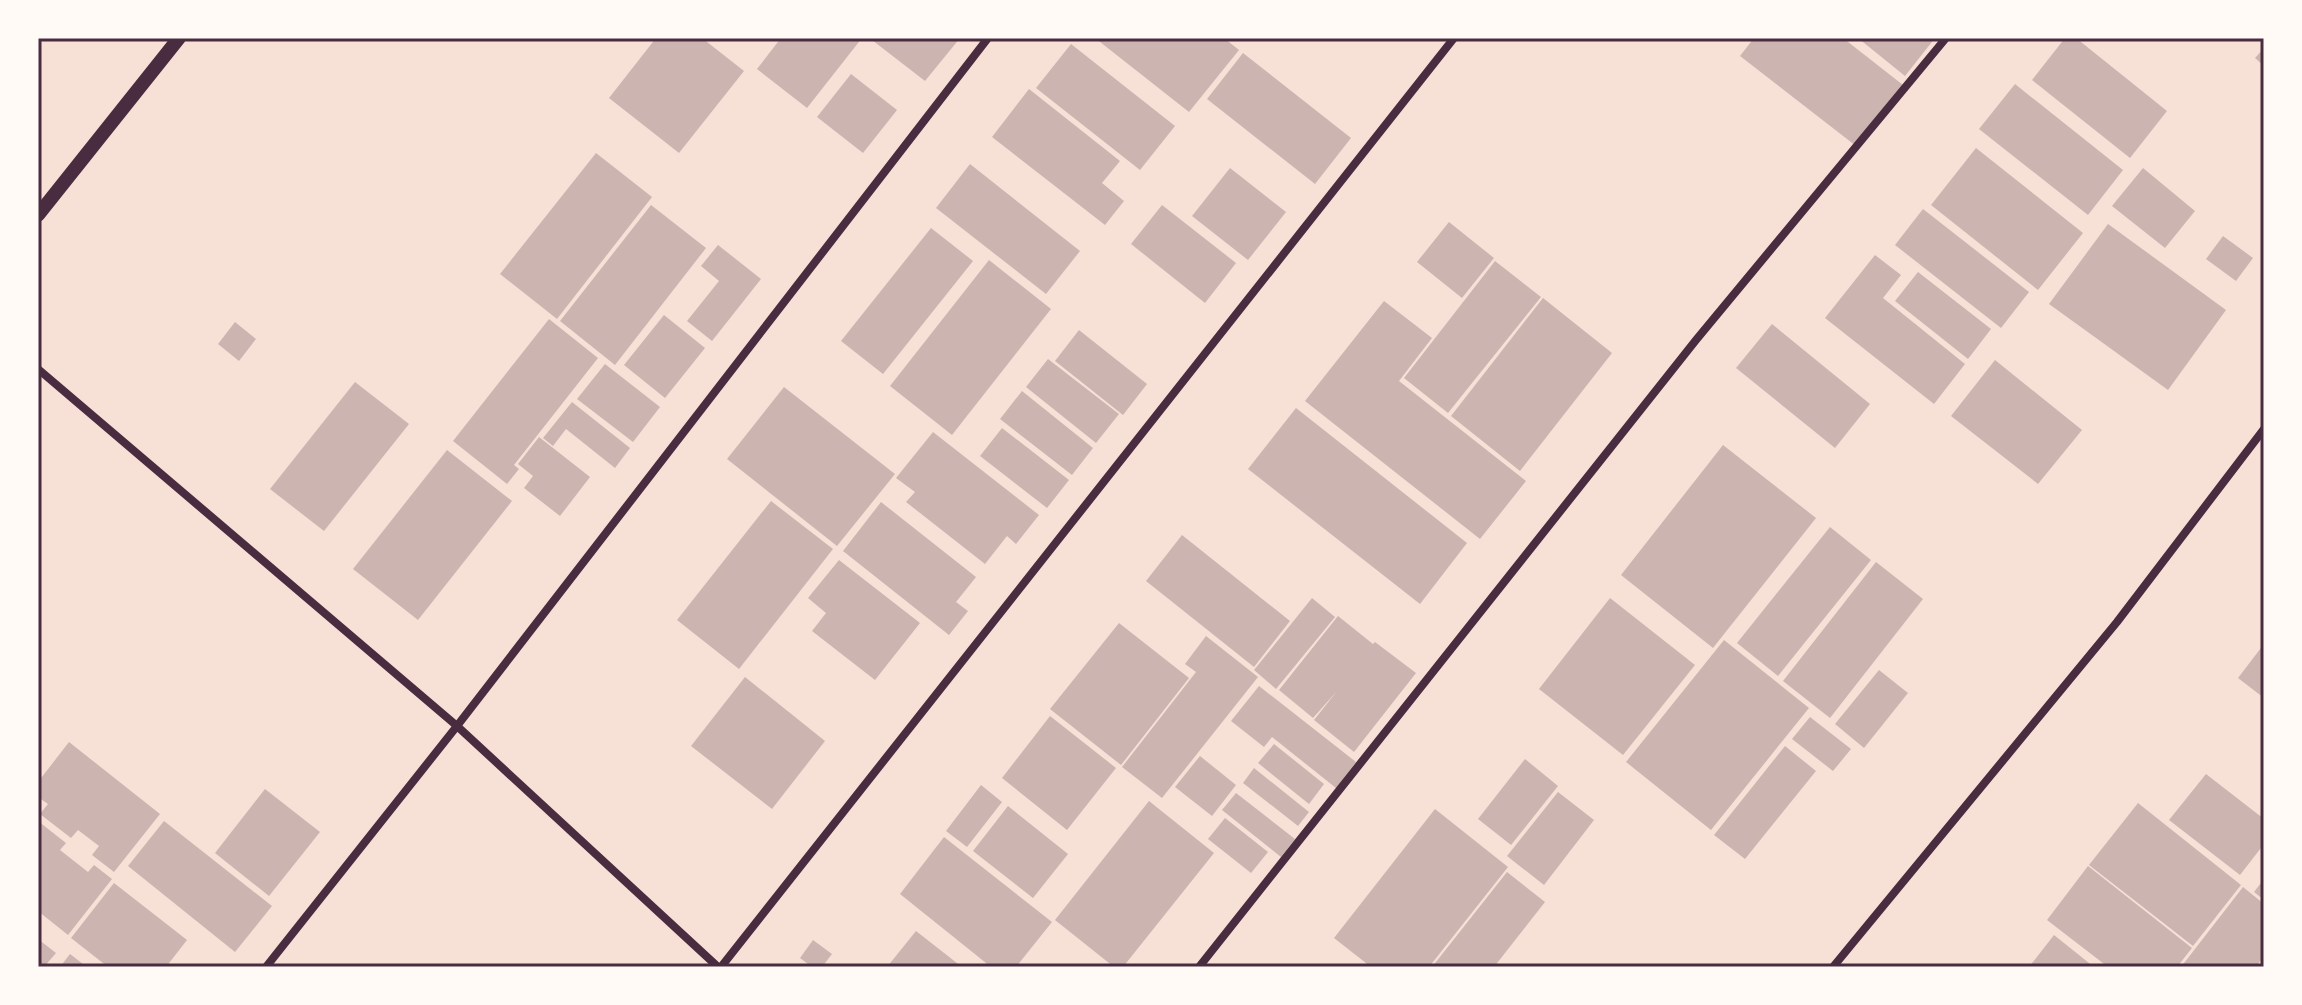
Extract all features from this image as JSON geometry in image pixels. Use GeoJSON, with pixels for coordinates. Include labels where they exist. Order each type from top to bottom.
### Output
{"type":"FeatureCollection","features":[{"type":"Feature","properties":{"kind":"street"},"geometry":{"type":"LineString","coordinates":[[38,215],[179,38]]}},
{"type":"Feature","properties":{"kind":"street"},"geometry":{"type":"LineString","coordinates":[[266,967],[457,726],[988,38]]}},
{"type":"Feature","properties":{"kind":"street"},"geometry":{"type":"LineString","coordinates":[[38,369],[457,726],[720,967],[1454,38]]}},
{"type":"Feature","properties":{"kind":"street"},"geometry":{"type":"LineString","coordinates":[[1199,967],[1696,340],[1946,38]]}},
{"type":"Feature","properties":{"kind":"street"},"geometry":{"type":"LineString","coordinates":[[1833,967],[2117,622],[2264,429]]}},
{"type":"Feature","properties":{"kind":"building"},"geometry":{"type":"Polygon","coordinates":[[[656,38],[702,38],[744,71],[679,153],[609,98],[656,38]]]}},
{"type":"Feature","properties":{"kind":"building"},"geometry":{"type":"Polygon","coordinates":[[[781,38],[862,38],[807,108],[757,69],[781,38]]]}},
{"type":"Feature","properties":{"kind":"building"},"geometry":{"type":"Polygon","coordinates":[[[960,38],[925,81],[872,40],[960,38]]]}},
{"type":"Feature","properties":{"kind":"building"},"geometry":{"type":"Polygon","coordinates":[[[1095,38],[1224,38],[1239,50],[1189,112],[1095,38]]]}},
{"type":"Feature","properties":{"kind":"building"},"geometry":{"type":"Polygon","coordinates":[[[1754,38],[1843,38],[1903,85],[1856,146],[1740,56],[1754,38]]]}},
{"type":"Feature","properties":{"kind":"building"},"geometry":{"type":"Polygon","coordinates":[[[1858,38],[1935,38],[1905,76],[1858,38]]]}},
{"type":"Feature","properties":{"kind":"building"},"geometry":{"type":"Polygon","coordinates":[[[2065,38],[2076,38],[2167,111],[2130,158],[2032,80],[2065,38]]]}},
{"type":"Feature","properties":{"kind":"building"},"geometry":{"type":"Polygon","coordinates":[[[1071,44],[1175,126],[1140,170],[1036,88],[1071,44]]]}},
{"type":"Feature","properties":{"kind":"building"},"geometry":{"type":"Polygon","coordinates":[[[2264,48],[2264,66],[2255,58],[2264,48]]]}},
{"type":"Feature","properties":{"kind":"building"},"geometry":{"type":"Polygon","coordinates":[[[1243,53],[1351,138],[1315,184],[1207,99],[1243,53]]]}},
{"type":"Feature","properties":{"kind":"building"},"geometry":{"type":"Polygon","coordinates":[[[851,74],[897,110],[863,153],[817,117],[851,74]]]}},
{"type":"Feature","properties":{"kind":"building"},"geometry":{"type":"Polygon","coordinates":[[[2015,84],[2123,170],[2088,215],[1979,129],[2015,84]]]}},
{"type":"Feature","properties":{"kind":"building"},"geometry":{"type":"Polygon","coordinates":[[[1029,89],[1120,161],[1102,183],[1124,201],[1105,225],[992,137],[1029,89]]]}},
{"type":"Feature","properties":{"kind":"building"},"geometry":{"type":"Polygon","coordinates":[[[1976,148],[2083,233],[2038,290],[1931,205],[1976,148]]]}},
{"type":"Feature","properties":{"kind":"building"},"geometry":{"type":"Polygon","coordinates":[[[596,153],[652,197],[557,319],[500,274],[596,153]]]}},
{"type":"Feature","properties":{"kind":"building"},"geometry":{"type":"Polygon","coordinates":[[[970,164],[1080,251],[1046,294],[936,208],[970,164]]]}},
{"type":"Feature","properties":{"kind":"building"},"geometry":{"type":"Polygon","coordinates":[[[1230,168],[1286,212],[1248,260],[1192,216],[1230,168]]]}},
{"type":"Feature","properties":{"kind":"building"},"geometry":{"type":"Polygon","coordinates":[[[2143,168],[2195,211],[2165,248],[2112,206],[2143,168]]]}},
{"type":"Feature","properties":{"kind":"building"},"geometry":{"type":"Polygon","coordinates":[[[651,205],[706,248],[615,365],[560,321],[651,205]]]}},
{"type":"Feature","properties":{"kind":"building"},"geometry":{"type":"Polygon","coordinates":[[[1162,205],[1236,263],[1205,303],[1131,244],[1162,205]]]}},
{"type":"Feature","properties":{"kind":"building"},"geometry":{"type":"Polygon","coordinates":[[[1923,209],[2029,292],[2001,328],[1895,245],[1923,209]]]}},
{"type":"Feature","properties":{"kind":"building"},"geometry":{"type":"Polygon","coordinates":[[[1449,222],[1494,258],[1462,298],[1417,262],[1449,222]]]}},
{"type":"Feature","properties":{"kind":"building"},"geometry":{"type":"Polygon","coordinates":[[[2108,224],[2226,310],[2168,390],[2049,304],[2108,224]]]}},
{"type":"Feature","properties":{"kind":"building"},"geometry":{"type":"Polygon","coordinates":[[[931,228],[973,261],[883,374],[841,341],[931,228]]]}},
{"type":"Feature","properties":{"kind":"building"},"geometry":{"type":"Polygon","coordinates":[[[2223,236],[2253,258],[2236,281],[2206,259],[2223,236]]]}},
{"type":"Feature","properties":{"kind":"building"},"geometry":{"type":"Polygon","coordinates":[[[718,245],[761,279],[712,341],[687,321],[719,281],[701,266],[718,245]]]}},
{"type":"Feature","properties":{"kind":"building"},"geometry":{"type":"Polygon","coordinates":[[[1875,255],[1901,275],[1883,298],[1965,364],[1934,404],[1825,318],[1875,255]]]}},
{"type":"Feature","properties":{"kind":"building"},"geometry":{"type":"Polygon","coordinates":[[[989,260],[1051,309],[952,435],[890,386],[989,260]]]}},
{"type":"Feature","properties":{"kind":"building"},"geometry":{"type":"Polygon","coordinates":[[[1495,261],[1541,297],[1448,413],[1404,378],[1495,261]]]}},
{"type":"Feature","properties":{"kind":"building"},"geometry":{"type":"Polygon","coordinates":[[[1918,272],[1991,329],[1968,359],[1895,301],[1918,272]]]}},
{"type":"Feature","properties":{"kind":"building"},"geometry":{"type":"Polygon","coordinates":[[[1543,298],[1612,353],[1520,471],[1451,416],[1543,298]]]}},
{"type":"Feature","properties":{"kind":"building"},"geometry":{"type":"Polygon","coordinates":[[[1384,301],[1432,338],[1399,381],[1526,481],[1480,539],[1305,401],[1384,301]]]}},
{"type":"Feature","properties":{"kind":"building"},"geometry":{"type":"Polygon","coordinates":[[[664,315],[705,348],[665,398],[624,365],[664,315]]]}},
{"type":"Feature","properties":{"kind":"building"},"geometry":{"type":"Polygon","coordinates":[[[549,319],[598,358],[514,465],[519,469],[507,484],[453,441],[549,319]]]}},
{"type":"Feature","properties":{"kind":"building"},"geometry":{"type":"Polygon","coordinates":[[[235,322],[256,339],[239,361],[218,344],[235,322]]]}},
{"type":"Feature","properties":{"kind":"building"},"geometry":{"type":"Polygon","coordinates":[[[1772,324],[1870,404],[1835,448],[1736,368],[1772,324]]]}},
{"type":"Feature","properties":{"kind":"building"},"geometry":{"type":"Polygon","coordinates":[[[1079,330],[1147,384],[1123,415],[1055,361],[1079,330]]]}},
{"type":"Feature","properties":{"kind":"building"},"geometry":{"type":"Polygon","coordinates":[[[1048,359],[1119,414],[1096,443],[1026,387],[1048,359]]]}},
{"type":"Feature","properties":{"kind":"building"},"geometry":{"type":"Polygon","coordinates":[[[1995,360],[2082,430],[2038,484],[1951,416],[1995,360]]]}},
{"type":"Feature","properties":{"kind":"building"},"geometry":{"type":"Polygon","coordinates":[[[605,364],[660,407],[633,442],[577,399],[605,364]]]}},
{"type":"Feature","properties":{"kind":"building"},"geometry":{"type":"Polygon","coordinates":[[[355,382],[409,424],[324,531],[270,489],[355,382]]]}},
{"type":"Feature","properties":{"kind":"building"},"geometry":{"type":"Polygon","coordinates":[[[784,387],[895,474],[837,546],[727,459],[784,387]]]}},
{"type":"Feature","properties":{"kind":"building"},"geometry":{"type":"Polygon","coordinates":[[[1022,391],[1093,448],[1072,475],[1000,419],[1022,391]]]}},
{"type":"Feature","properties":{"kind":"building"},"geometry":{"type":"Polygon","coordinates":[[[572,402],[630,448],[615,468],[566,429],[553,446],[543,438],[572,402]]]}},
{"type":"Feature","properties":{"kind":"building"},"geometry":{"type":"Polygon","coordinates":[[[1296,408],[1467,543],[1420,604],[1248,469],[1296,408]]]}},
{"type":"Feature","properties":{"kind":"building"},"geometry":{"type":"Polygon","coordinates":[[[1002,428],[1069,480],[1047,508],[980,456],[1002,428]]]}},
{"type":"Feature","properties":{"kind":"building"},"geometry":{"type":"Polygon","coordinates":[[[933,432],[1039,515],[1016,544],[1007,536],[985,564],[906,502],[915,492],[896,478],[933,432]]]}},
{"type":"Feature","properties":{"kind":"building"},"geometry":{"type":"Polygon","coordinates":[[[539,437],[590,477],[560,516],[524,488],[533,476],[518,464],[539,437]]]}},
{"type":"Feature","properties":{"kind":"building"},"geometry":{"type":"Polygon","coordinates":[[[1723,445],[1816,518],[1713,648],[1621,575],[1723,445]]]}},
{"type":"Feature","properties":{"kind":"building"},"geometry":{"type":"Polygon","coordinates":[[[447,450],[512,501],[418,620],[353,569],[447,450]]]}},
{"type":"Feature","properties":{"kind":"building"},"geometry":{"type":"Polygon","coordinates":[[[771,501],[833,549],[739,669],[677,620],[771,501]]]}},
{"type":"Feature","properties":{"kind":"building"},"geometry":{"type":"Polygon","coordinates":[[[881,502],[976,577],[956,602],[968,611],[949,635],[843,551],[881,502]]]}},
{"type":"Feature","properties":{"kind":"building"},"geometry":{"type":"Polygon","coordinates":[[[1830,527],[1871,560],[1778,676],[1737,643],[1830,527]]]}},
{"type":"Feature","properties":{"kind":"building"},"geometry":{"type":"Polygon","coordinates":[[[1182,535],[1290,621],[1254,667],[1146,581],[1182,535]]]}},
{"type":"Feature","properties":{"kind":"building"},"geometry":{"type":"Polygon","coordinates":[[[839,560],[920,623],[875,680],[812,631],[826,613],[808,598],[839,560]]]}},
{"type":"Feature","properties":{"kind":"building"},"geometry":{"type":"Polygon","coordinates":[[[1876,562],[1923,599],[1830,718],[1783,681],[1876,562]]]}},
{"type":"Feature","properties":{"kind":"building"},"geometry":{"type":"Polygon","coordinates":[[[1312,598],[1335,617],[1276,689],[1254,670],[1312,598]]]}},
{"type":"Feature","properties":{"kind":"building"},"geometry":{"type":"Polygon","coordinates":[[[1610,598],[1695,665],[1623,755],[1539,689],[1610,598]]]}},
{"type":"Feature","properties":{"kind":"building"},"geometry":{"type":"Polygon","coordinates":[[[1338,616],[1416,673],[1354,752],[1314,720],[1337,691],[1313,718],[1279,690],[1338,616]]]}},
{"type":"Feature","properties":{"kind":"building"},"geometry":{"type":"Polygon","coordinates":[[[1119,623],[1189,678],[1121,765],[1050,709],[1119,623]]]}},
{"type":"Feature","properties":{"kind":"building"},"geometry":{"type":"Polygon","coordinates":[[[1206,636],[1258,677],[1162,798],[1122,767],[1196,672],[1185,664],[1206,636]]]}},
{"type":"Feature","properties":{"kind":"building"},"geometry":{"type":"Polygon","coordinates":[[[1724,640],[1809,708],[1711,830],[1626,762],[1724,640]]]}},
{"type":"Feature","properties":{"kind":"building"},"geometry":{"type":"Polygon","coordinates":[[[2264,644],[2264,698],[2238,678],[2264,644]]]}},
{"type":"Feature","properties":{"kind":"building"},"geometry":{"type":"Polygon","coordinates":[[[1879,670],[1908,693],[1864,748],[1835,724],[1879,670]]]}},
{"type":"Feature","properties":{"kind":"building"},"geometry":{"type":"Polygon","coordinates":[[[745,677],[825,741],[772,809],[691,746],[745,677]]]}},
{"type":"Feature","properties":{"kind":"building"},"geometry":{"type":"Polygon","coordinates":[[[1259,686],[1356,762],[1336,788],[1272,737],[1264,747],[1231,721],[1259,686]]]}},
{"type":"Feature","properties":{"kind":"building"},"geometry":{"type":"Polygon","coordinates":[[[1050,716],[1116,768],[1067,830],[1002,778],[1050,716]]]}},
{"type":"Feature","properties":{"kind":"building"},"geometry":{"type":"Polygon","coordinates":[[[1810,717],[1851,749],[1833,771],[1792,739],[1810,717]]]}},
{"type":"Feature","properties":{"kind":"building"},"geometry":{"type":"Polygon","coordinates":[[[69,742],[160,814],[114,872],[92,855],[99,846],[78,830],[71,838],[40,814],[48,804],[38,797],[38,782],[69,742]]]}},
{"type":"Feature","properties":{"kind":"building"},"geometry":{"type":"Polygon","coordinates":[[[1274,744],[1324,784],[1309,804],[1258,763],[1274,744]]]}},
{"type":"Feature","properties":{"kind":"building"},"geometry":{"type":"Polygon","coordinates":[[[1785,746],[1816,771],[1745,859],[1714,835],[1785,746]]]}},
{"type":"Feature","properties":{"kind":"building"},"geometry":{"type":"Polygon","coordinates":[[[1200,756],[1236,785],[1212,816],[1175,787],[1200,756]]]}},
{"type":"Feature","properties":{"kind":"building"},"geometry":{"type":"Polygon","coordinates":[[[1525,759],[1558,786],[1511,845],[1478,819],[1525,759]]]}},
{"type":"Feature","properties":{"kind":"building"},"geometry":{"type":"Polygon","coordinates":[[[1254,768],[1309,812],[1298,826],[1243,783],[1254,768]]]}},
{"type":"Feature","properties":{"kind":"building"},"geometry":{"type":"Polygon","coordinates":[[[2206,774],[2264,819],[2264,844],[2240,875],[2169,820],[2206,774]]]}},
{"type":"Feature","properties":{"kind":"building"},"geometry":{"type":"Polygon","coordinates":[[[981,785],[1002,802],[967,847],[946,831],[981,785]]]}},
{"type":"Feature","properties":{"kind":"building"},"geometry":{"type":"Polygon","coordinates":[[[265,789],[320,832],[269,896],[215,853],[265,789]]]}},
{"type":"Feature","properties":{"kind":"building"},"geometry":{"type":"Polygon","coordinates":[[[1558,792],[1594,820],[1544,885],[1507,856],[1558,792]]]}},
{"type":"Feature","properties":{"kind":"building"},"geometry":{"type":"Polygon","coordinates":[[[1236,793],[1295,839],[1281,857],[1222,810],[1236,793]]]}},
{"type":"Feature","properties":{"kind":"building"},"geometry":{"type":"Polygon","coordinates":[[[1149,801],[1214,853],[1123,967],[1114,967],[1055,920],[1149,801]]]}},
{"type":"Feature","properties":{"kind":"building"},"geometry":{"type":"Polygon","coordinates":[[[2138,803],[2241,885],[2193,946],[2089,865],[2138,803]]]}},
{"type":"Feature","properties":{"kind":"building"},"geometry":{"type":"Polygon","coordinates":[[[1008,806],[1068,854],[1033,898],[973,851],[1008,806]]]}},
{"type":"Feature","properties":{"kind":"building"},"geometry":{"type":"Polygon","coordinates":[[[1435,809],[1508,867],[1429,967],[1371,967],[1334,938],[1435,809]]]}},
{"type":"Feature","properties":{"kind":"building"},"geometry":{"type":"Polygon","coordinates":[[[1225,818],[1268,852],[1251,873],[1208,839],[1225,818]]]}},
{"type":"Feature","properties":{"kind":"building"},"geometry":{"type":"Polygon","coordinates":[[[38,821],[66,843],[60,850],[88,872],[94,865],[112,879],[68,935],[38,911],[38,821]]]}},
{"type":"Feature","properties":{"kind":"building"},"geometry":{"type":"Polygon","coordinates":[[[164,821],[272,906],[235,952],[128,866],[164,821]]]}},
{"type":"Feature","properties":{"kind":"building"},"geometry":{"type":"Polygon","coordinates":[[[944,837],[1052,922],[1016,967],[991,967],[900,894],[944,837]]]}},
{"type":"Feature","properties":{"kind":"building"},"geometry":{"type":"Polygon","coordinates":[[[2088,866],[2192,948],[2177,967],[2108,967],[2047,920],[2088,866]]]}},
{"type":"Feature","properties":{"kind":"building"},"geometry":{"type":"Polygon","coordinates":[[[1507,872],[1545,902],[1494,967],[1432,967],[1507,872]]]}},
{"type":"Feature","properties":{"kind":"building"},"geometry":{"type":"Polygon","coordinates":[[[2264,879],[2264,900],[2254,892],[2264,879]]]}},
{"type":"Feature","properties":{"kind":"building"},"geometry":{"type":"Polygon","coordinates":[[[114,883],[187,940],[166,967],[108,967],[71,938],[114,883]]]}},
{"type":"Feature","properties":{"kind":"building"},"geometry":{"type":"Polygon","coordinates":[[[2243,887],[2264,904],[2264,956],[2256,967],[2181,967],[2243,887]]]}},
{"type":"Feature","properties":{"kind":"building"},"geometry":{"type":"Polygon","coordinates":[[[916,931],[962,967],[887,967],[916,931]]]}},
{"type":"Feature","properties":{"kind":"building"},"geometry":{"type":"Polygon","coordinates":[[[2054,935],[2094,967],[2029,967],[2054,935]]]}},
{"type":"Feature","properties":{"kind":"building"},"geometry":{"type":"Polygon","coordinates":[[[38,939],[56,953],[44,967],[38,967],[38,939]]]}},
{"type":"Feature","properties":{"kind":"building"},"geometry":{"type":"Polygon","coordinates":[[[813,940],[832,954],[822,967],[812,967],[800,958],[813,940]]]}},
{"type":"Feature","properties":{"kind":"building"},"geometry":{"type":"Polygon","coordinates":[[[70,954],[87,967],[60,967],[70,954]]]}}]}
